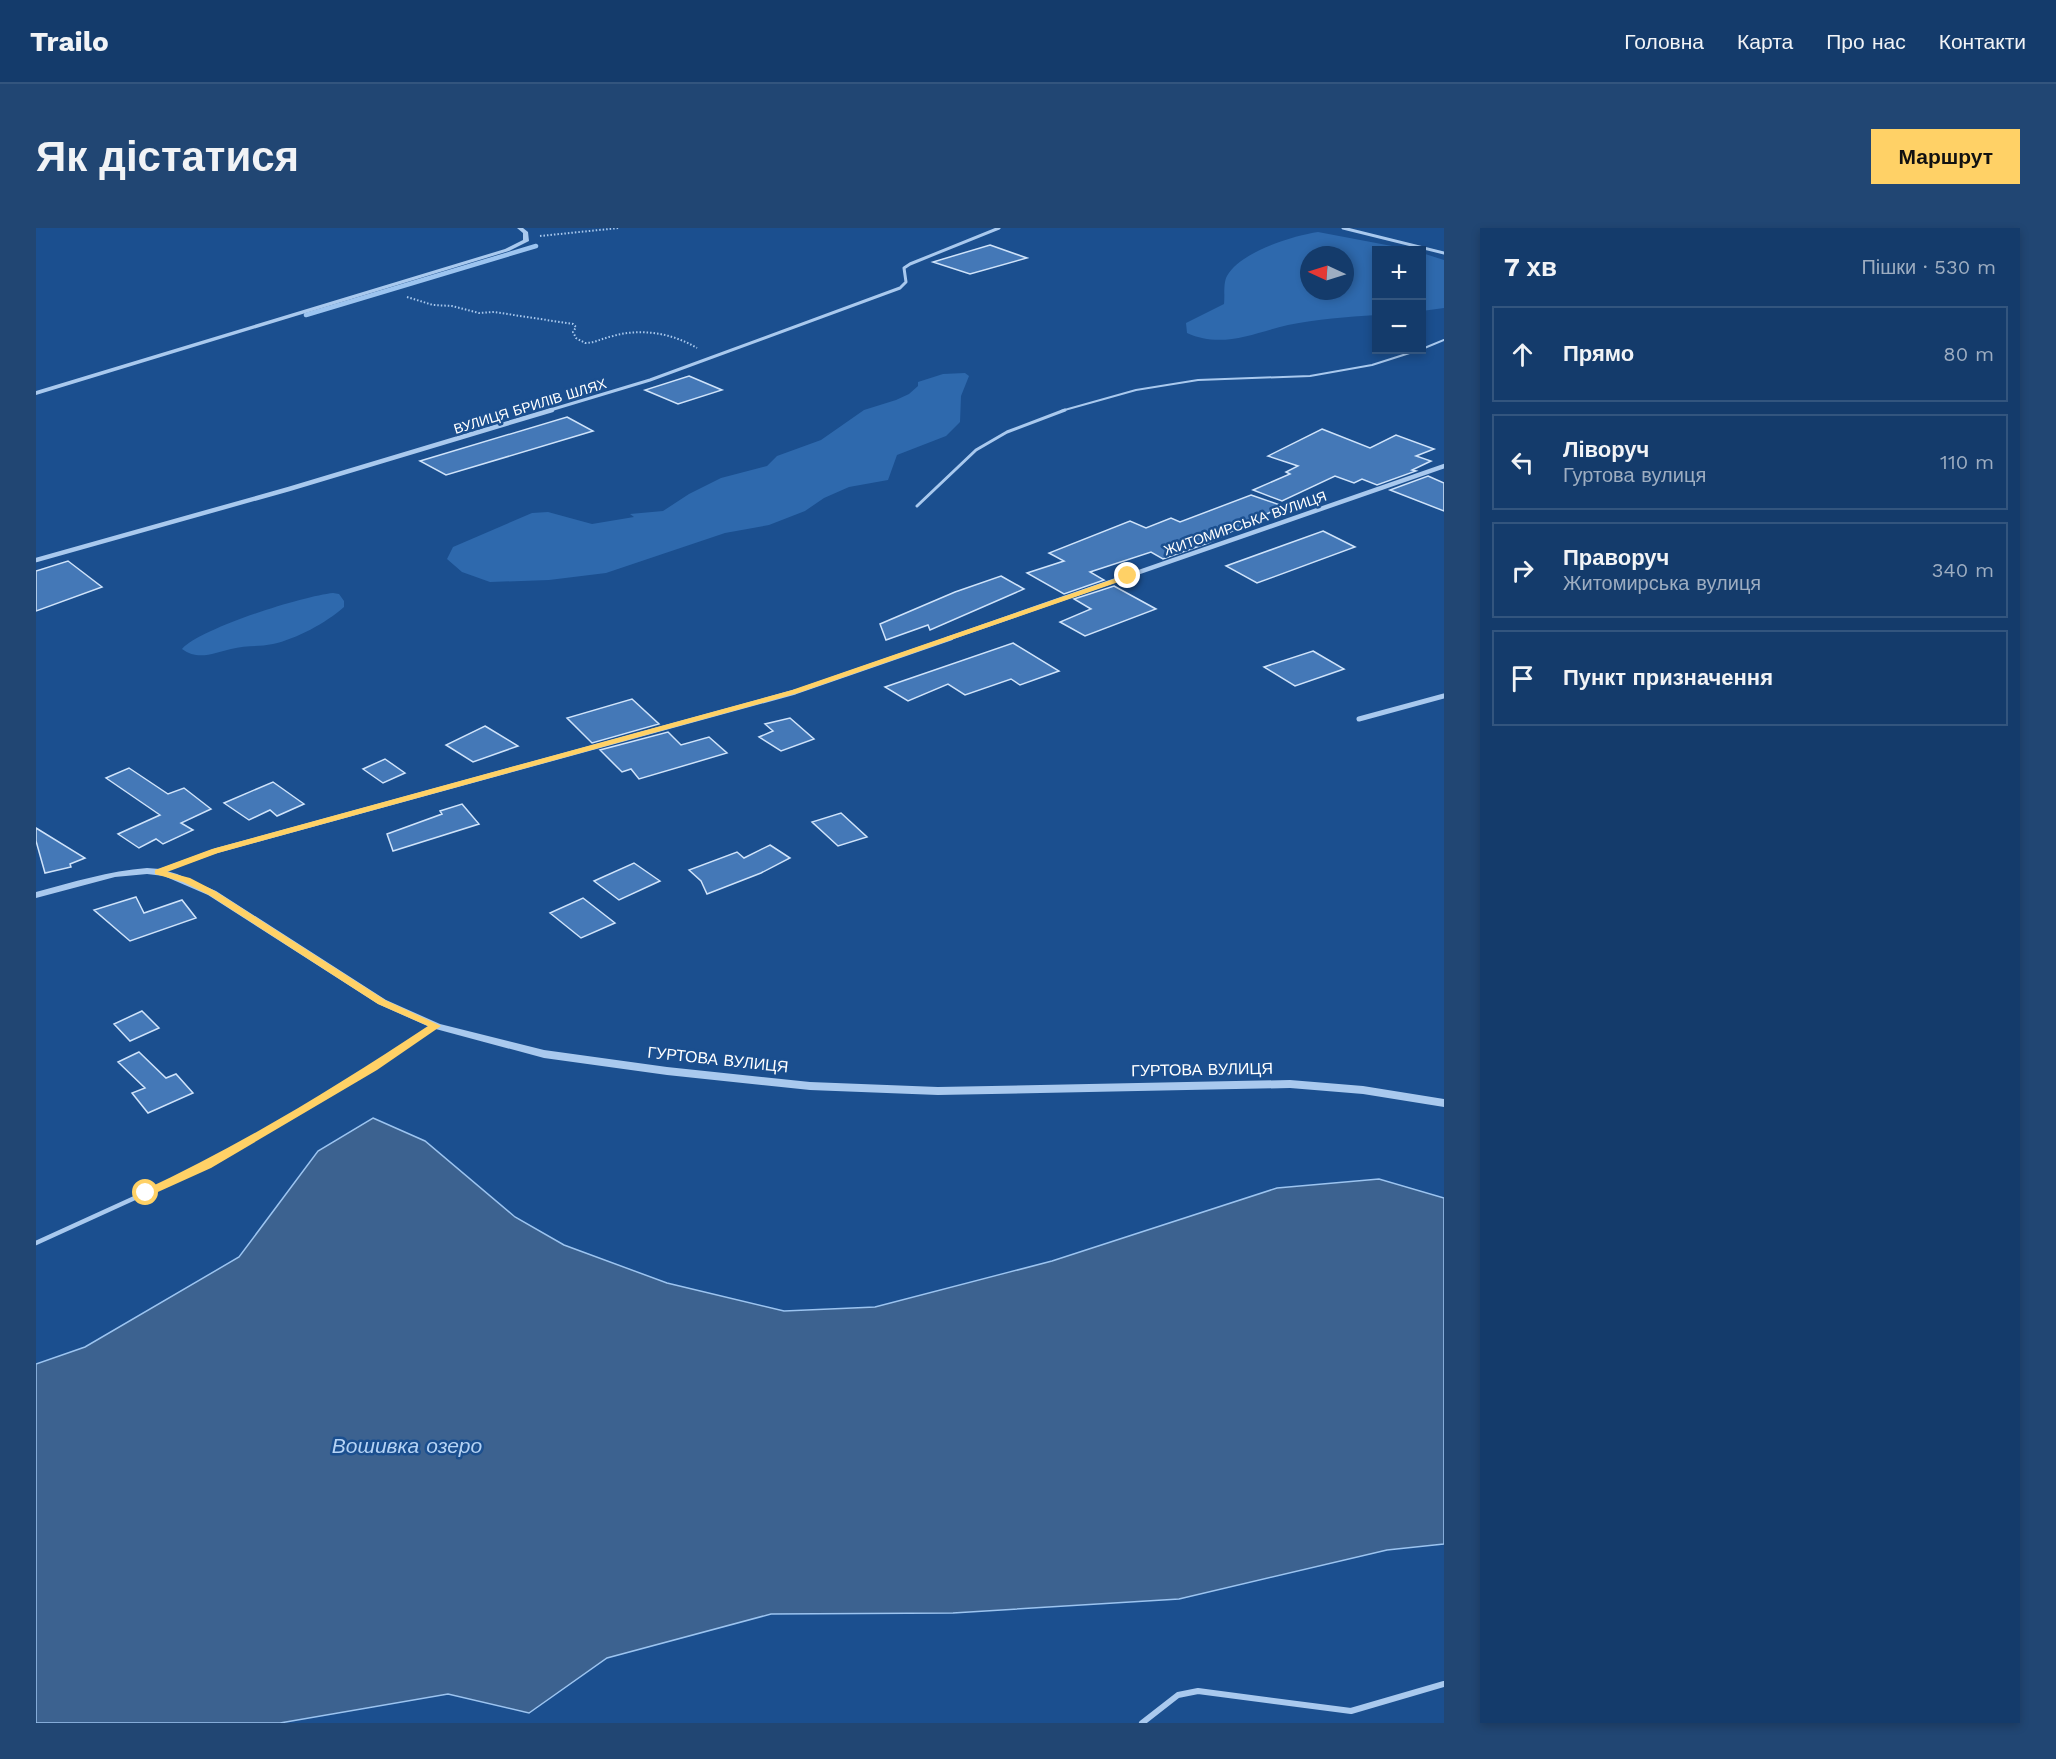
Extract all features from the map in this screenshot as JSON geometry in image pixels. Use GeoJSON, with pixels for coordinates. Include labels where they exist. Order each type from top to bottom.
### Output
{"type":"FeatureCollection","features":[{"type":"Feature","properties":{"kind":"street"},"geometry":{"type":"LineString","coordinates":[[36,393],[519,246],[527,238],[520,228]]}},
{"type":"Feature","properties":{"kind":"street","name":"ВУЛИЦЯ БРИЛІВ ШЛЯХ"},"geometry":{"type":"LineString","coordinates":[[36,560],[650,381],[900,288],[906,284],[907,279],[904,268],[910,264],[999,228]]}},
{"type":"Feature","properties":{"kind":"street"},"geometry":{"type":"LineString","coordinates":[[1343,228],[1444,253]]}},
{"type":"Feature","properties":{"kind":"street","name":"ЖИТОМИРСЬКА ВУЛИЦЯ"},"geometry":{"type":"LineString","coordinates":[[158,872],[215,851],[795,692],[1444,466]]}},
{"type":"Feature","properties":{"kind":"street"},"geometry":{"type":"LineString","coordinates":[[1359,719],[1443,698]]}},
{"type":"Feature","properties":{"kind":"street","name":"ГУРТОВА ВУЛИЦЯ"},"geometry":{"type":"LineString","coordinates":[[36,895],[111,877],[158,872],[186,880],[212,893],[382,1002],[436,1026],[543,1054],[667,1071],[810,1086],[938,1091],[1290,1084],[1363,1090],[1444,1104]]}},
{"type":"Feature","properties":{"kind":"lane"},"geometry":{"type":"LineString","coordinates":[[1426,347],[1444,340]]}},
{"type":"Feature","properties":{"kind":"lane"},"geometry":{"type":"LineString","coordinates":[[917,507],[976,450],[1007,432],[1067,409],[1136,390],[1198,381],[1310,376],[1372,365],[1405,354]]}},
{"type":"Feature","properties":{"kind":"lane"},"geometry":{"type":"LineString","coordinates":[[36,1243],[207,1165],[373,1068],[436,1026]]}},
{"type":"Feature","properties":{"kind":"lane"},"geometry":{"type":"LineString","coordinates":[[1142,1723],[1178,1695],[1198,1691],[1351,1711],[1444,1684]]}},
{"type":"Feature","properties":{"kind":"path"},"geometry":{"type":"LineString","coordinates":[[527,238],[619,228]]}},
{"type":"Feature","properties":{"kind":"path"},"geometry":{"type":"LineString","coordinates":[[405,296],[434,305],[452,306],[479,313],[494,312],[573,324],[576,327],[573,332],[575,337],[580,342],[589,344],[597,344],[614,336],[654,333],[688,343],[712,357]]}},
{"type":"Feature","properties":{"kind":"shaded area"},"geometry":{"type":"Polygon","coordinates":[[[1318,232],[1392,246],[1372,246],[1372,315],[1299,323],[1225,340],[1200,338],[1187,333],[1186,323],[1224,304],[1226,279],[1234,267],[1255,253],[1281,241],[1318,232]]]}},
{"type":"Feature","properties":{"kind":"shaded area"},"geometry":{"type":"Polygon","coordinates":[[[1426,254],[1444,260],[1444,308],[1426,310],[1426,254]]]}},
{"type":"Feature","properties":{"kind":"shaded area"},"geometry":{"type":"Polygon","coordinates":[[[965,373],[969,376],[961,396],[960,422],[946,436],[897,455],[888,480],[849,487],[824,498],[805,511],[769,525],[725,533],[606,573],[549,580],[490,582],[462,572],[447,559],[453,547],[532,513],[548,512],[592,524],[634,517],[630,514],[663,511],[689,494],[721,478],[767,466],[777,456],[821,440],[864,410],[909,394],[918,386],[918,382],[943,374],[965,373]]]}},
{"type":"Feature","properties":{"kind":"shaded area"},"geometry":{"type":"Polygon","coordinates":[[[333,593],[339,594],[344,601],[344,607],[320,624],[291,638],[273,644],[236,648],[206,655],[194,655],[182,649],[209,632],[253,614],[299,600],[333,593]]]}},
{"type":"Feature","properties":{"kind":"water","name":"Вошивка озеро"},"geometry":{"type":"Polygon","coordinates":[[[373,1118],[425,1141],[515,1217],[564,1245],[667,1283],[784,1311],[875,1307],[1052,1261],[1277,1188],[1379,1179],[1444,1198],[1444,1544],[1387,1550],[1179,1599],[953,1613],[771,1614],[607,1658],[529,1713],[448,1694],[280,1723],[36,1723],[36,1364],[85,1347],[239,1257],[318,1151],[373,1118]]]}},
{"type":"Feature","properties":{"kind":"building"},"geometry":{"type":"Polygon","coordinates":[[[990,245],[1027,258],[970,274],[933,262],[990,245]]]}},
{"type":"Feature","properties":{"kind":"building"},"geometry":{"type":"Polygon","coordinates":[[[689,376],[722,390],[678,404],[645,390],[689,376]]]}},
{"type":"Feature","properties":{"kind":"building"},"geometry":{"type":"Polygon","coordinates":[[[567,417],[593,431],[446,475],[420,461],[567,417]]]}},
{"type":"Feature","properties":{"kind":"building"},"geometry":{"type":"Polygon","coordinates":[[[1322,429],[1370,448],[1396,435],[1434,449],[1416,456],[1431,461],[1412,470],[1416,471],[1377,485],[1362,479],[1354,483],[1335,476],[1282,501],[1253,490],[1290,474],[1286,472],[1298,466],[1268,456],[1322,429]]]}},
{"type":"Feature","properties":{"kind":"building"},"geometry":{"type":"Polygon","coordinates":[[[1428,476],[1444,483],[1444,511],[1390,490],[1428,476]]]}},
{"type":"Feature","properties":{"kind":"building"},"geometry":{"type":"Polygon","coordinates":[[[1251,495],[1283,506],[1208,543],[1163,559],[1151,552],[1090,572],[1104,580],[1064,594],[1027,573],[1064,561],[1049,553],[1130,521],[1146,528],[1171,518],[1180,522],[1251,495]]]}},
{"type":"Feature","properties":{"kind":"building"},"geometry":{"type":"Polygon","coordinates":[[[1323,531],[1355,547],[1257,583],[1226,566],[1323,531]]]}},
{"type":"Feature","properties":{"kind":"building"},"geometry":{"type":"Polygon","coordinates":[[[68,561],[102,587],[36,611],[36,571],[68,561]]]}},
{"type":"Feature","properties":{"kind":"building"},"geometry":{"type":"Polygon","coordinates":[[[1001,576],[1024,589],[930,630],[928,625],[886,640],[880,624],[955,592],[1001,576]]]}},
{"type":"Feature","properties":{"kind":"building"},"geometry":{"type":"Polygon","coordinates":[[[1114,586],[1156,609],[1085,636],[1060,622],[1091,609],[1074,599],[1114,586]]]}},
{"type":"Feature","properties":{"kind":"building"},"geometry":{"type":"Polygon","coordinates":[[[1013,643],[1059,671],[1020,685],[1011,679],[965,695],[948,684],[908,701],[885,687],[1013,643]]]}},
{"type":"Feature","properties":{"kind":"building"},"geometry":{"type":"Polygon","coordinates":[[[1313,651],[1344,669],[1295,686],[1264,667],[1313,651]]]}},
{"type":"Feature","properties":{"kind":"building"},"geometry":{"type":"Polygon","coordinates":[[[632,699],[659,724],[592,743],[567,718],[632,699]]]}},
{"type":"Feature","properties":{"kind":"building"},"geometry":{"type":"Polygon","coordinates":[[[790,718],[814,739],[781,751],[759,737],[773,731],[765,724],[790,718]]]}},
{"type":"Feature","properties":{"kind":"building"},"geometry":{"type":"Polygon","coordinates":[[[485,726],[518,746],[473,762],[446,745],[485,726]]]}},
{"type":"Feature","properties":{"kind":"building"},"geometry":{"type":"Polygon","coordinates":[[[668,732],[681,745],[709,737],[727,753],[639,779],[631,769],[622,772],[600,750],[668,732]]]}},
{"type":"Feature","properties":{"kind":"building"},"geometry":{"type":"Polygon","coordinates":[[[385,759],[405,773],[383,783],[363,769],[385,759]]]}},
{"type":"Feature","properties":{"kind":"building"},"geometry":{"type":"Polygon","coordinates":[[[129,768],[168,794],[184,788],[211,809],[181,823],[193,830],[163,844],[156,839],[139,848],[118,834],[160,815],[106,778],[129,768]]]}},
{"type":"Feature","properties":{"kind":"building"},"geometry":{"type":"Polygon","coordinates":[[[273,782],[304,804],[277,816],[270,810],[249,820],[224,803],[273,782]]]}},
{"type":"Feature","properties":{"kind":"building"},"geometry":{"type":"Polygon","coordinates":[[[462,804],[479,824],[393,851],[387,834],[442,814],[440,811],[462,804]]]}},
{"type":"Feature","properties":{"kind":"building"},"geometry":{"type":"Polygon","coordinates":[[[841,813],[867,837],[838,846],[812,822],[841,813]]]}},
{"type":"Feature","properties":{"kind":"building"},"geometry":{"type":"Polygon","coordinates":[[[36,828],[85,858],[70,864],[71,867],[45,873],[36,841],[36,828]]]}},
{"type":"Feature","properties":{"kind":"building"},"geometry":{"type":"Polygon","coordinates":[[[770,845],[790,858],[761,873],[707,894],[701,881],[689,870],[737,852],[744,858],[770,845]]]}},
{"type":"Feature","properties":{"kind":"building"},"geometry":{"type":"Polygon","coordinates":[[[634,863],[660,881],[619,900],[594,881],[634,863]]]}},
{"type":"Feature","properties":{"kind":"building"},"geometry":{"type":"Polygon","coordinates":[[[136,897],[144,913],[182,900],[196,918],[130,941],[94,910],[136,897]]]}},
{"type":"Feature","properties":{"kind":"building"},"geometry":{"type":"Polygon","coordinates":[[[583,898],[615,923],[581,938],[550,913],[583,898]]]}},
{"type":"Feature","properties":{"kind":"building"},"geometry":{"type":"Polygon","coordinates":[[[142,1011],[159,1028],[130,1041],[114,1024],[142,1011]]]}},
{"type":"Feature","properties":{"kind":"building"},"geometry":{"type":"Polygon","coordinates":[[[139,1052],[166,1078],[176,1074],[193,1093],[148,1113],[132,1093],[145,1088],[118,1062],[139,1052]]]}},
{"type":"Feature","properties":{"kind":"waterway"},"geometry":{"type":"LineString","coordinates":[[306,315],[536,246]]}},
{"type":"Feature","properties":{"kind":"route"},"geometry":{"type":"LineString","coordinates":[[146,1193],[207,1165],[373,1068],[436,1026],[382,1002],[212,893],[186,880],[158,872],[215,851],[795,692],[1128,576]]}}]}
